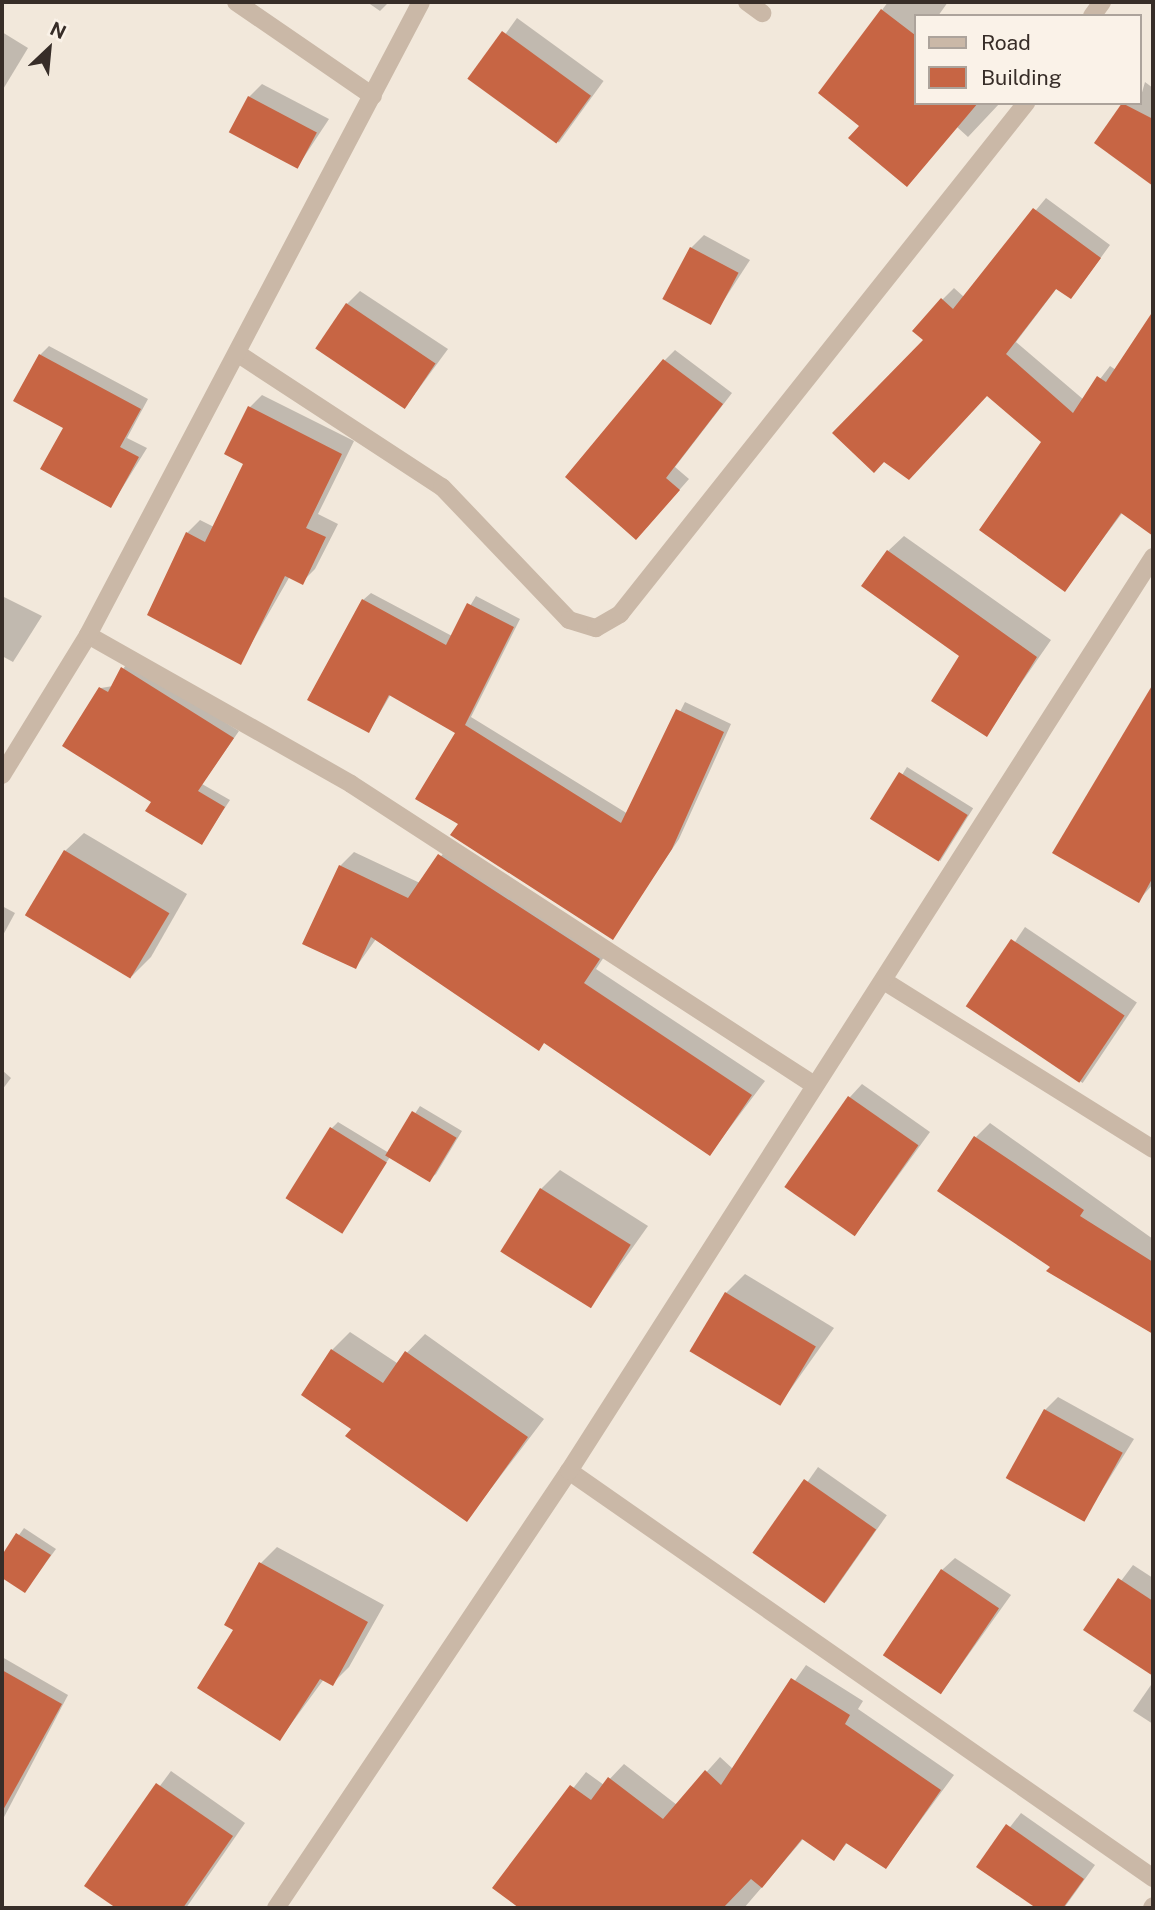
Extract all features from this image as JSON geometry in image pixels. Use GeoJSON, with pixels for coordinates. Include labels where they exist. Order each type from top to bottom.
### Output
{"type":"FeatureCollection","features":[{"type":"Feature","properties":{"kind":"street"},"geometry":{"type":"LineString","coordinates":[[236,2],[373,96]]}},
{"type":"Feature","properties":{"kind":"street"},"geometry":{"type":"LineString","coordinates":[[2,775],[88,635],[240,355],[421,2]]}},
{"type":"Feature","properties":{"kind":"street"},"geometry":{"type":"LineString","coordinates":[[747,2],[762,13]]}},
{"type":"Feature","properties":{"kind":"street"},"geometry":{"type":"LineString","coordinates":[[240,355],[442,487],[569,620],[596,628],[620,614],[1024,105]]}},
{"type":"Feature","properties":{"kind":"street"},"geometry":{"type":"LineString","coordinates":[[276,1908],[569,1471],[811,1083],[884,981],[1153,557]]}},
{"type":"Feature","properties":{"kind":"street"},"geometry":{"type":"LineString","coordinates":[[88,635],[351,784],[811,1083]]}},
{"type":"Feature","properties":{"kind":"street"},"geometry":{"type":"LineString","coordinates":[[884,981],[1153,1149]]}},
{"type":"Feature","properties":{"kind":"street"},"geometry":{"type":"LineString","coordinates":[[569,1471],[1153,1878]]}},
{"type":"Feature","properties":{"kind":"building"},"geometry":{"type":"Polygon","coordinates":[[[881,9],[914,34],[914,105],[976,105],[907,187],[848,138],[859,126],[818,93],[881,9]]]}},
{"type":"Feature","properties":{"kind":"building"},"geometry":{"type":"Polygon","coordinates":[[[502,31],[591,96],[556,143],[467,79],[502,31]]]}},
{"type":"Feature","properties":{"kind":"building"},"geometry":{"type":"Polygon","coordinates":[[[248,96],[317,133],[298,169],[229,132],[248,96]]]}},
{"type":"Feature","properties":{"kind":"building"},"geometry":{"type":"Polygon","coordinates":[[[1121,105],[1153,119],[1153,186],[1094,143],[1121,105]]]}},
{"type":"Feature","properties":{"kind":"building"},"geometry":{"type":"Polygon","coordinates":[[[1033,208],[1101,258],[1071,299],[1056,289],[1006,354],[1073,413],[1097,376],[1106,382],[1153,311],[1153,536],[1121,513],[1065,592],[979,530],[1041,442],[987,396],[909,480],[884,462],[874,473],[832,433],[923,340],[912,331],[941,298],[953,309],[1033,208]]]}},
{"type":"Feature","properties":{"kind":"building"},"geometry":{"type":"Polygon","coordinates":[[[690,247],[739,273],[711,325],[662,299],[690,247]]]}},
{"type":"Feature","properties":{"kind":"building"},"geometry":{"type":"Polygon","coordinates":[[[346,303],[436,363],[405,409],[315,349],[346,303]]]}},
{"type":"Feature","properties":{"kind":"building"},"geometry":{"type":"Polygon","coordinates":[[[39,354],[141,409],[120,447],[139,457],[111,508],[40,469],[63,428],[13,401],[39,354]]]}},
{"type":"Feature","properties":{"kind":"building"},"geometry":{"type":"Polygon","coordinates":[[[663,359],[723,404],[666,478],[680,490],[636,540],[565,477],[663,359]]]}},
{"type":"Feature","properties":{"kind":"building"},"geometry":{"type":"Polygon","coordinates":[[[248,406],[342,454],[306,528],[326,537],[303,585],[285,576],[241,665],[147,615],[186,532],[205,542],[243,464],[224,454],[248,406]]]}},
{"type":"Feature","properties":{"kind":"building"},"geometry":{"type":"Polygon","coordinates":[[[887,550],[1037,657],[987,737],[931,701],[959,656],[861,586],[887,550]]]}},
{"type":"Feature","properties":{"kind":"building"},"geometry":{"type":"Polygon","coordinates":[[[362,599],[446,645],[467,603],[514,627],[465,725],[621,823],[676,709],[724,732],[672,849],[613,940],[450,835],[458,824],[415,799],[455,733],[389,695],[369,733],[307,700],[362,599]]]}},
{"type":"Feature","properties":{"kind":"building"},"geometry":{"type":"Polygon","coordinates":[[[121,667],[234,738],[198,791],[225,807],[202,845],[145,811],[151,802],[62,746],[99,687],[108,692],[121,667]]]}},
{"type":"Feature","properties":{"kind":"building"},"geometry":{"type":"Polygon","coordinates":[[[1153,684],[1153,877],[1139,903],[1052,853],[1153,684]]]}},
{"type":"Feature","properties":{"kind":"building"},"geometry":{"type":"Polygon","coordinates":[[[899,772],[968,815],[939,862],[870,819],[899,772]]]}},
{"type":"Feature","properties":{"kind":"building"},"geometry":{"type":"Polygon","coordinates":[[[64,850],[169,913],[130,978],[25,915],[64,850]]]}},
{"type":"Feature","properties":{"kind":"building"},"geometry":{"type":"Polygon","coordinates":[[[438,854],[600,959],[584,983],[752,1095],[710,1156],[544,1043],[539,1051],[371,937],[356,969],[302,944],[339,865],[408,898],[438,854]]]}},
{"type":"Feature","properties":{"kind":"building"},"geometry":{"type":"Polygon","coordinates":[[[1011,939],[1125,1016],[1079,1083],[966,1006],[1011,939]]]}},
{"type":"Feature","properties":{"kind":"building"},"geometry":{"type":"Polygon","coordinates":[[[848,1096],[918,1145],[855,1236],[784,1187],[848,1096]]]}},
{"type":"Feature","properties":{"kind":"building"},"geometry":{"type":"Polygon","coordinates":[[[412,1111],[457,1138],[430,1182],[385,1156],[412,1111]]]}},
{"type":"Feature","properties":{"kind":"building"},"geometry":{"type":"Polygon","coordinates":[[[330,1127],[387,1163],[342,1234],[285,1198],[330,1127]]]}},
{"type":"Feature","properties":{"kind":"building"},"geometry":{"type":"Polygon","coordinates":[[[974,1136],[1084,1210],[1080,1216],[1153,1262],[1153,1334],[1046,1271],[1050,1267],[937,1191],[974,1136]]]}},
{"type":"Feature","properties":{"kind":"building"},"geometry":{"type":"Polygon","coordinates":[[[540,1188],[631,1245],[591,1308],[500,1252],[540,1188]]]}},
{"type":"Feature","properties":{"kind":"building"},"geometry":{"type":"Polygon","coordinates":[[[725,1292],[816,1347],[780,1406],[689,1351],[725,1292]]]}},
{"type":"Feature","properties":{"kind":"building"},"geometry":{"type":"Polygon","coordinates":[[[331,1349],[383,1383],[405,1351],[528,1437],[467,1522],[345,1436],[351,1429],[301,1395],[331,1349]]]}},
{"type":"Feature","properties":{"kind":"building"},"geometry":{"type":"Polygon","coordinates":[[[1044,1409],[1123,1453],[1084,1522],[1006,1478],[1044,1409]]]}},
{"type":"Feature","properties":{"kind":"building"},"geometry":{"type":"Polygon","coordinates":[[[804,1479],[876,1529],[824,1603],[752,1553],[804,1479]]]}},
{"type":"Feature","properties":{"kind":"building"},"geometry":{"type":"Polygon","coordinates":[[[16,1533],[51,1555],[25,1593],[2,1578],[2,1555],[16,1533]]]}},
{"type":"Feature","properties":{"kind":"building"},"geometry":{"type":"Polygon","coordinates":[[[259,1562],[368,1622],[333,1686],[320,1679],[280,1741],[197,1688],[233,1630],[224,1625],[259,1562]]]}},
{"type":"Feature","properties":{"kind":"building"},"geometry":{"type":"Polygon","coordinates":[[[941,1569],[999,1608],[941,1694],[883,1655],[941,1569]]]}},
{"type":"Feature","properties":{"kind":"building"},"geometry":{"type":"Polygon","coordinates":[[[1118,1578],[1153,1601],[1153,1676],[1083,1630],[1118,1578]]]}},
{"type":"Feature","properties":{"kind":"building"},"geometry":{"type":"Polygon","coordinates":[[[2,1670],[62,1704],[2,1812],[2,1670]]]}},
{"type":"Feature","properties":{"kind":"building"},"geometry":{"type":"Polygon","coordinates":[[[791,1678],[850,1715],[845,1724],[941,1790],[886,1869],[846,1843],[834,1861],[802,1839],[762,1888],[751,1879],[723,1908],[519,1908],[492,1888],[570,1785],[591,1800],[608,1777],[663,1819],[705,1770],[721,1785],[791,1678]]]}},
{"type":"Feature","properties":{"kind":"building"},"geometry":{"type":"Polygon","coordinates":[[[156,1783],[233,1836],[183,1908],[116,1908],[84,1886],[156,1783]]]}},
{"type":"Feature","properties":{"kind":"building"},"geometry":{"type":"Polygon","coordinates":[[[1006,1824],[1084,1879],[1063,1908],[1036,1908],[976,1867],[1006,1824]]]}}]}
